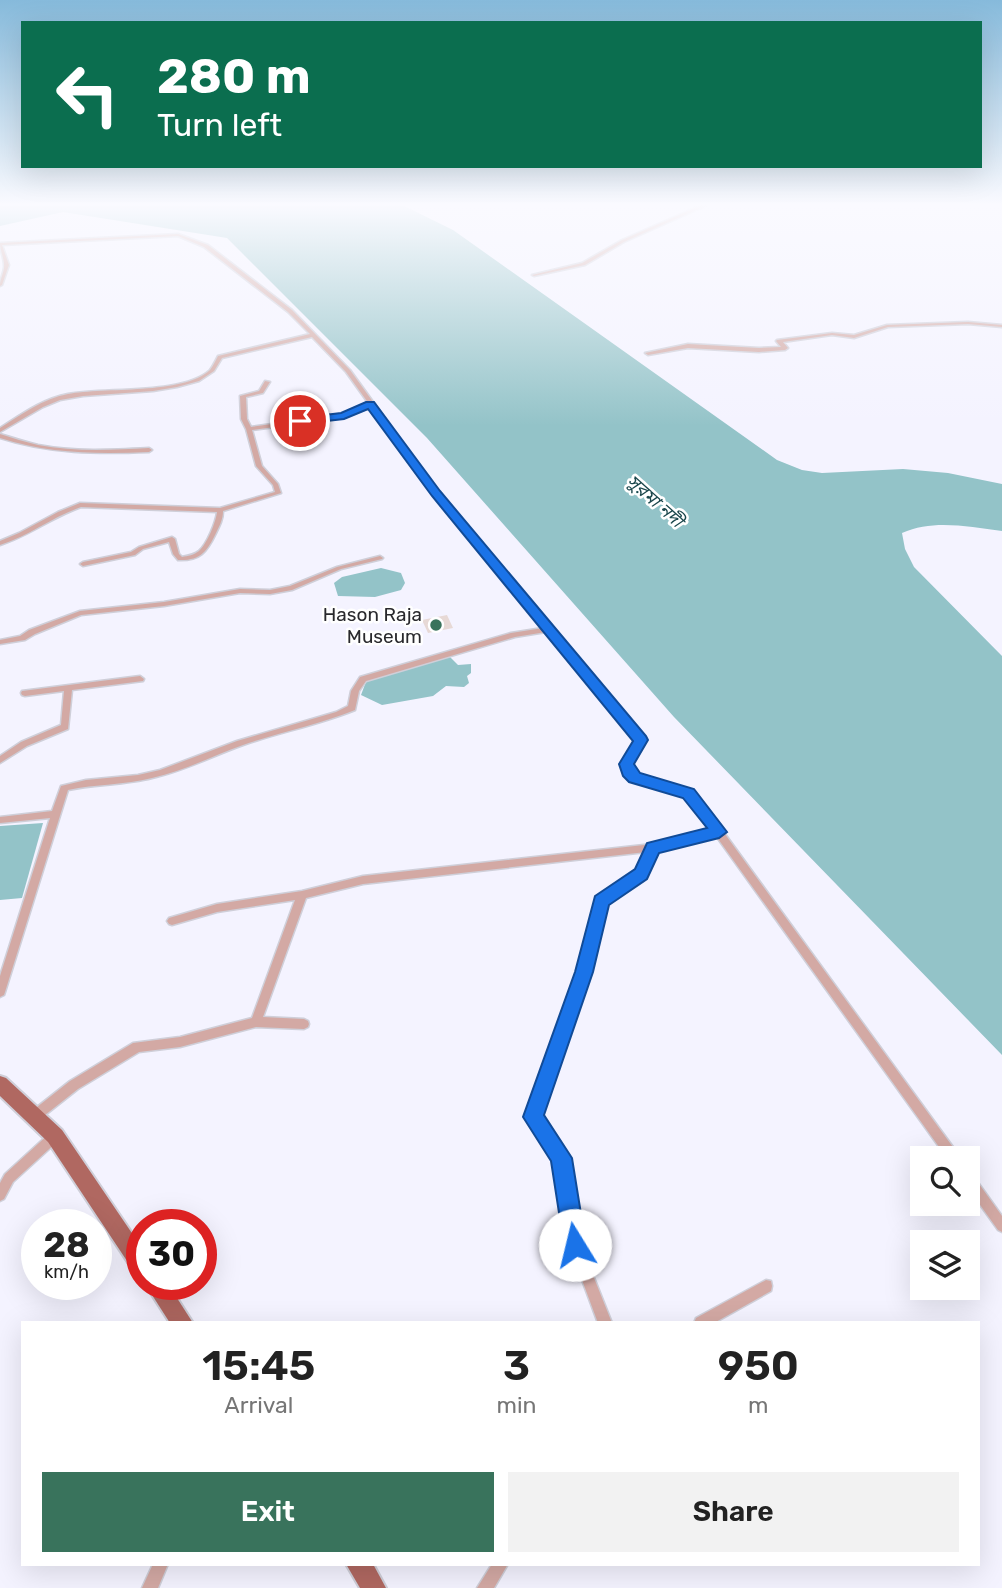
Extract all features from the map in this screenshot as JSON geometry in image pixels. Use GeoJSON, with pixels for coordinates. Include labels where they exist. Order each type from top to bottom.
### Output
{"type":"FeatureCollection","features":[{"type":"Feature","properties":{"kind":"main road"},"geometry":{"type":"LineString","coordinates":[[0,1084],[36,1115],[55,1136],[126,1242]]}},
{"type":"Feature","properties":{"kind":"main road"},"geometry":{"type":"LineString","coordinates":[[166,1300],[182,1321]]}},
{"type":"Feature","properties":{"kind":"main road"},"geometry":{"type":"LineString","coordinates":[[359,1566],[374,1588]]}},
{"type":"Feature","properties":{"kind":"street"},"geometry":{"type":"LineString","coordinates":[[247,277],[290,311],[348,371],[436,493],[640,740],[626,764],[628,772],[635,778],[688,793],[945,1146]]}},
{"type":"Feature","properties":{"kind":"street"},"geometry":{"type":"LineString","coordinates":[[648,353],[688,346],[759,350],[785,348],[779,341],[832,334],[854,337],[887,326],[968,323],[1002,326]]}},
{"type":"Feature","properties":{"kind":"street"},"geometry":{"type":"LineString","coordinates":[[0,430],[33,409],[67,396],[172,388],[213,369],[220,357],[313,335]]}},
{"type":"Feature","properties":{"kind":"street"},"geometry":{"type":"LineString","coordinates":[[0,543],[38,528],[60,513],[80,505],[220,510],[278,493],[276,485],[259,466],[244,419],[243,396],[261,392],[267,382]]}},
{"type":"Feature","properties":{"kind":"street"},"geometry":{"type":"LineString","coordinates":[[249,429],[344,416],[370,404]]}},
{"type":"Feature","properties":{"kind":"street"},"geometry":{"type":"LineString","coordinates":[[0,436],[20,443],[89,454],[149,450]]}},
{"type":"Feature","properties":{"kind":"street"},"geometry":{"type":"LineString","coordinates":[[83,564],[133,554],[141,548],[172,539],[180,559],[195,557],[207,549],[221,520],[220,510]]}},
{"type":"Feature","properties":{"kind":"street"},"geometry":{"type":"LineString","coordinates":[[0,642],[22,638],[80,613],[164,604],[240,591],[270,592],[292,588],[339,568],[380,558]]}},
{"type":"Feature","properties":{"kind":"street"},"geometry":{"type":"LineString","coordinates":[[0,992],[65,788],[90,781],[150,776],[260,736],[298,724],[323,720],[352,708],[355,691],[363,679],[514,635],[548,629]]}},
{"type":"Feature","properties":{"kind":"street"},"geometry":{"type":"LineString","coordinates":[[25,694],[140,679]]}},
{"type":"Feature","properties":{"kind":"street"},"geometry":{"type":"LineString","coordinates":[[0,760],[24,744],[65,727],[68,688]]}},
{"type":"Feature","properties":{"kind":"street"},"geometry":{"type":"LineString","coordinates":[[0,820],[56,814]]}},
{"type":"Feature","properties":{"kind":"street"},"geometry":{"type":"LineString","coordinates":[[172,921],[217,908],[302,895],[363,880],[653,848],[719,832]]}},
{"type":"Feature","properties":{"kind":"street"},"geometry":{"type":"LineString","coordinates":[[604,1321],[575,1245],[561,1158],[533,1117],[584,972],[602,901],[641,874],[653,848]]}},
{"type":"Feature","properties":{"kind":"street"},"geometry":{"type":"LineString","coordinates":[[256,1022],[302,895]]}},
{"type":"Feature","properties":{"kind":"street"},"geometry":{"type":"LineString","coordinates":[[36,1115],[74,1085],[137,1047],[180,1042],[256,1022],[304,1024]]}},
{"type":"Feature","properties":{"kind":"street"},"geometry":{"type":"LineString","coordinates":[[0,1195],[9,1178],[55,1136]]}},
{"type":"Feature","properties":{"kind":"street"},"geometry":{"type":"LineString","coordinates":[[980,1195],[1002,1226]]}},
{"type":"Feature","properties":{"kind":"street"},"geometry":{"type":"LineString","coordinates":[[705,1321],[766,1286]]}},
{"type":"Feature","properties":{"kind":"street"},"geometry":{"type":"LineString","coordinates":[[150,1588],[160,1566]]}},
{"type":"Feature","properties":{"kind":"street"},"geometry":{"type":"LineString","coordinates":[[485,1588],[500,1566]]}},
{"type":"Feature","properties":{"kind":"water","name":"সুরমা নদী"},"geometry":{"type":"Polygon","coordinates":[[[266,277],[519,277],[777,460],[802,470],[822,473],[903,469],[948,473],[1002,484],[1002,531],[939,525],[902,533],[905,549],[914,567],[1002,656],[1002,1055],[674,717],[427,438],[266,277]]]}},
{"type":"Feature","properties":{"kind":"water"},"geometry":{"type":"Polygon","coordinates":[[[381,568],[401,573],[405,583],[401,590],[375,597],[338,596],[334,583],[342,577],[381,568]]]}},
{"type":"Feature","properties":{"kind":"water"},"geometry":{"type":"Polygon","coordinates":[[[450,657],[458,665],[471,664],[471,673],[467,676],[469,683],[464,687],[446,686],[433,696],[382,705],[361,695],[367,679],[450,657]]]}},
{"type":"Feature","properties":{"kind":"water"},"geometry":{"type":"Polygon","coordinates":[[[43,823],[22,898],[0,900],[0,826],[43,823]]]}},
{"type":"Feature","properties":{"kind":"building","name":"Hason Raja Museum"},"geometry":{"type":"Polygon","coordinates":[[[447,615],[453,628],[428,633],[422,620],[447,615]]]}},
{"type":"Feature","properties":{"kind":"place","name":"Hason Raja Museum"},"geometry":{"type":"Point","coordinates":[436,625]}},
{"type":"Feature","properties":{"kind":"route"},"geometry":{"type":"LineString","coordinates":[[300,421],[344,416],[370,404],[436,493],[640,740],[641,743],[626,764],[628,772],[635,778],[688,793],[719,832],[653,848],[641,874],[602,901],[584,972],[533,1117],[561,1158],[575,1245]]}}]}
